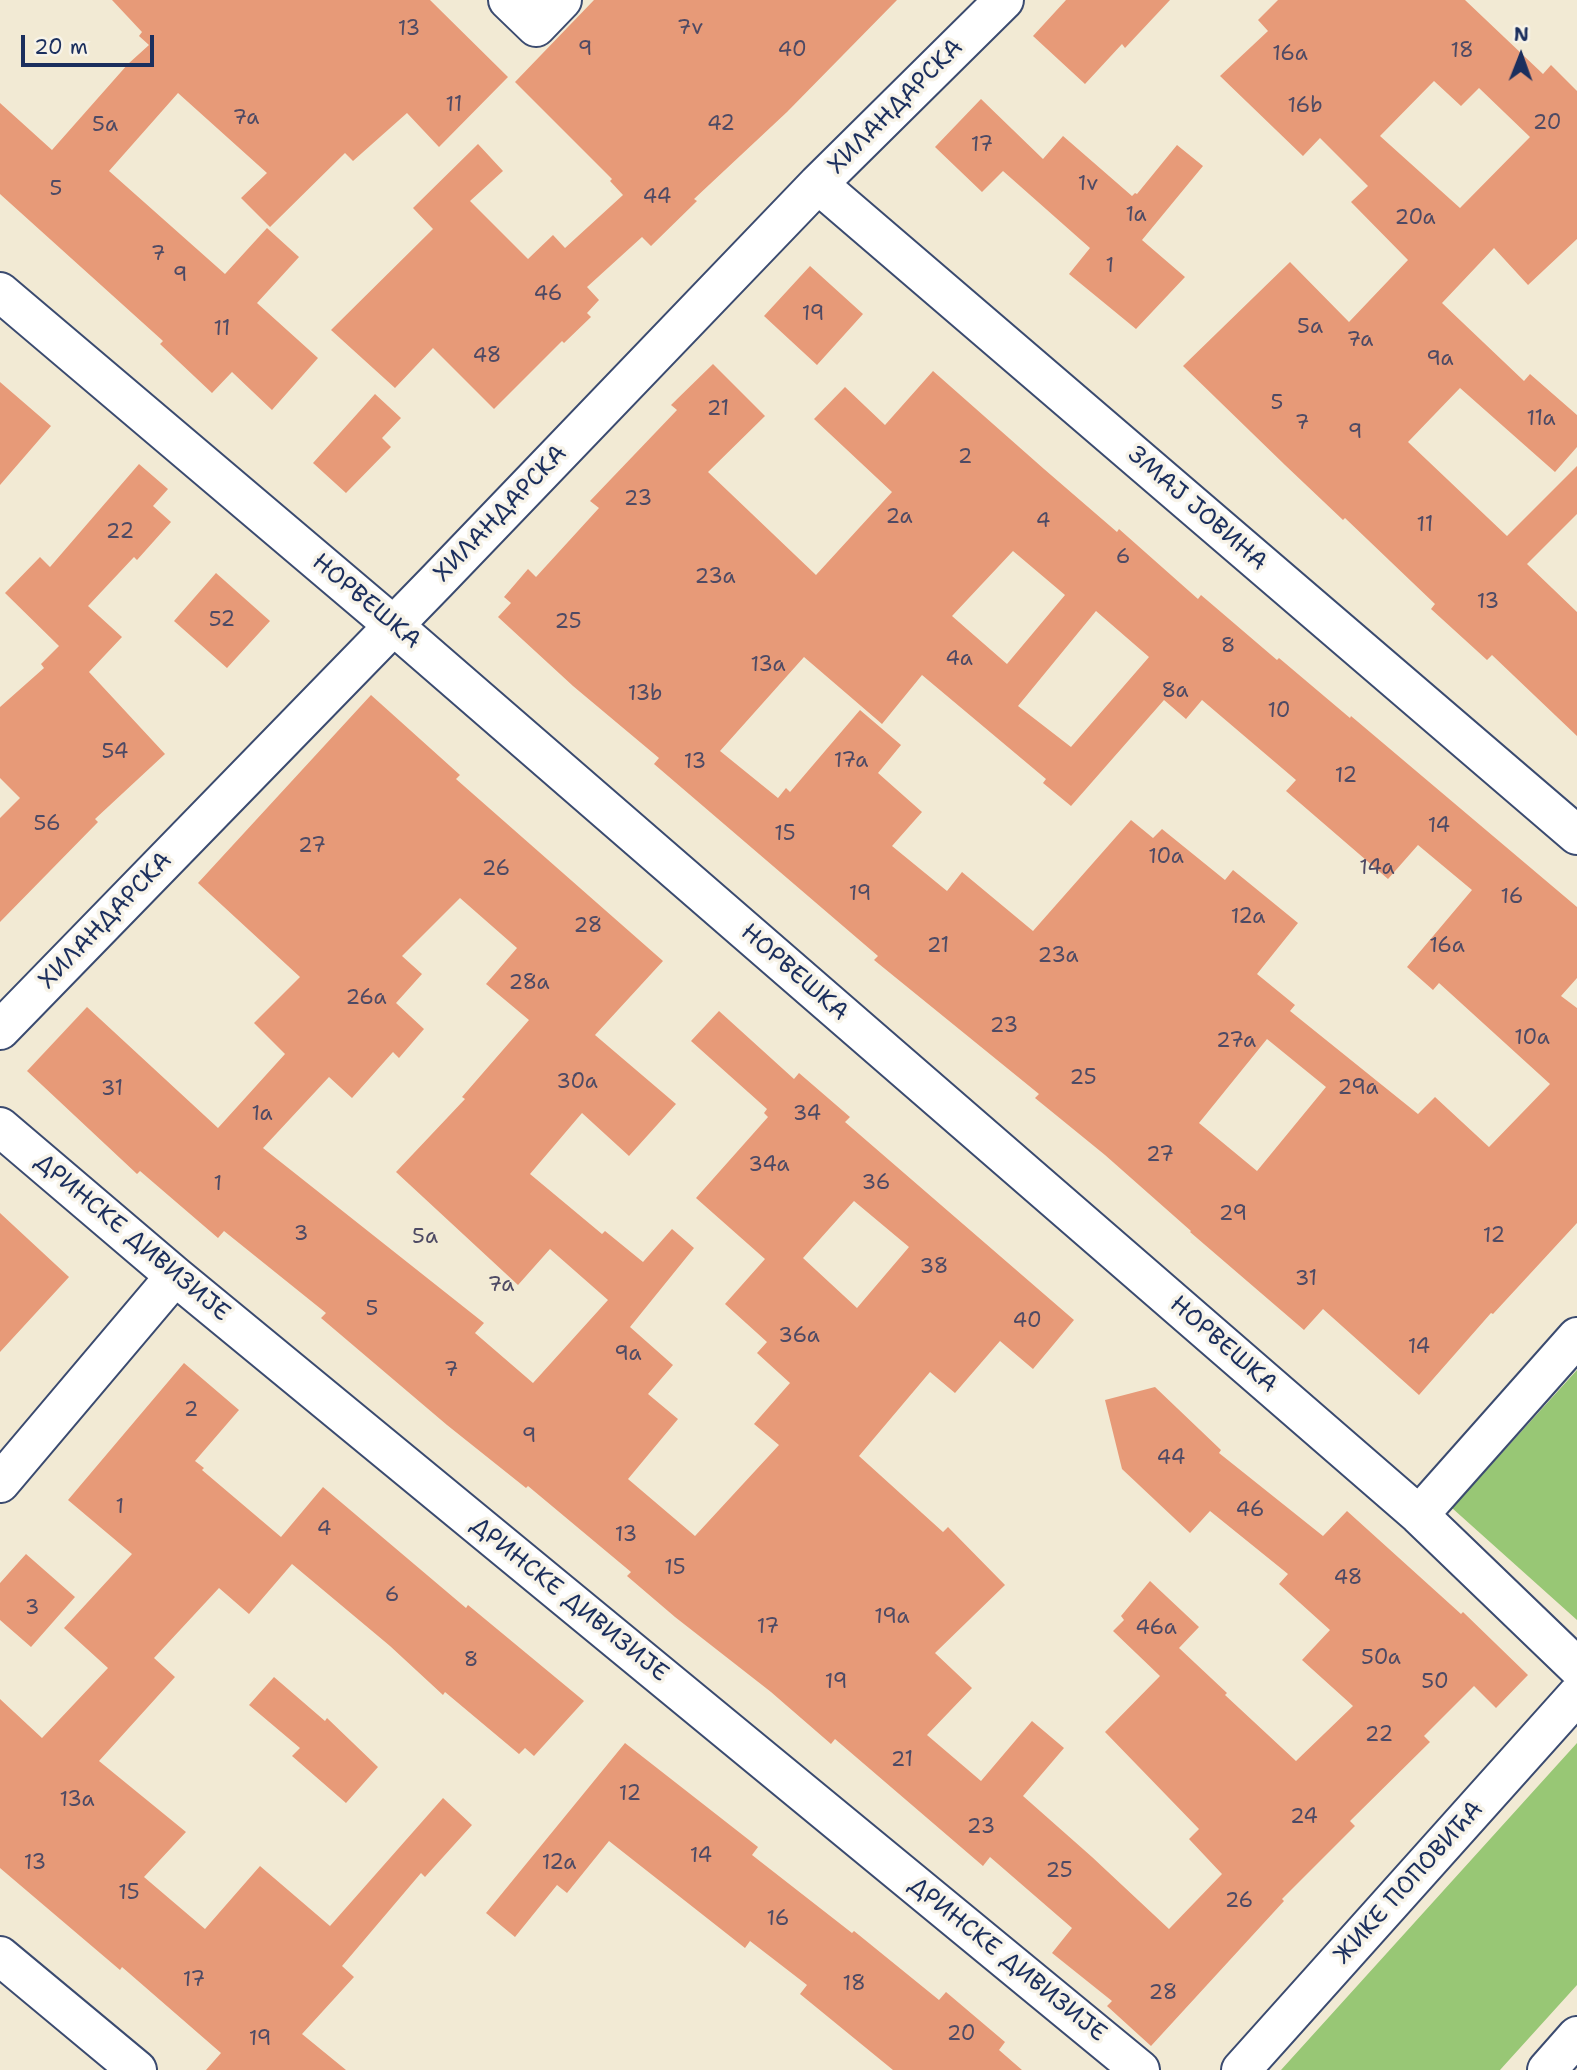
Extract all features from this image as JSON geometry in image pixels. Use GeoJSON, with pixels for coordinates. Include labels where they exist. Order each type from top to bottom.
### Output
{"type":"FeatureCollection","features":[{"type":"Feature","properties":{"kind":"street"},"geometry":{"type":"LineString","coordinates":[[508,0],[536,27],[562,0]]}},
{"type":"Feature","properties":{"kind":"street","name":"ХИЛАНДАРСКА"},"geometry":{"type":"LineString","coordinates":[[0,1030],[394,626],[818,184],[1004,0]]}},
{"type":"Feature","properties":{"kind":"street","name":"ЗМАЈ ЈОВИНА"},"geometry":{"type":"LineString","coordinates":[[818,184],[1577,835]]}},
{"type":"Feature","properties":{"kind":"street","name":"НОРВЕШКА"},"geometry":{"type":"LineString","coordinates":[[0,292],[394,626],[1419,1515],[1577,1667]]}},
{"type":"Feature","properties":{"kind":"street","name":"ДРИНСКЕ ДИВИЗИЈЕ"},"geometry":{"type":"LineString","coordinates":[[0,1127],[175,1276],[1140,2070]]}},
{"type":"Feature","properties":{"kind":"street"},"geometry":{"type":"LineString","coordinates":[[0,1483],[175,1276]]}},
{"type":"Feature","properties":{"kind":"street"},"geometry":{"type":"LineString","coordinates":[[1419,1515],[1577,1337]]}},
{"type":"Feature","properties":{"kind":"street","name":"ЖИКЕ ПОПОВИЋА"},"geometry":{"type":"LineString","coordinates":[[1241,2070],[1577,1695]]}},
{"type":"Feature","properties":{"kind":"street"},"geometry":{"type":"LineString","coordinates":[[0,1955],[137,2070]]}},
{"type":"Feature","properties":{"kind":"street"},"geometry":{"type":"LineString","coordinates":[[1547,2070],[1577,2036]]}},
{"type":"Feature","properties":{"kind":"green space"},"geometry":{"type":"Polygon","coordinates":[[[1577,1370],[1577,1620],[1452,1508],[1577,1370]]]}},
{"type":"Feature","properties":{"kind":"green space"},"geometry":{"type":"Polygon","coordinates":[[[1577,1743],[1577,1985],[1500,2070],[1281,2070],[1577,1743]]]}},
{"type":"Feature","properties":{"kind":"building"},"geometry":{"type":"Polygon","coordinates":[[[112,0],[430,0],[508,77],[439,147],[407,113],[353,161],[345,153],[270,227],[241,198],[267,173],[178,93],[109,171],[225,274],[267,228],[299,257],[257,303],[318,358],[272,410],[232,372],[212,393],[160,344],[163,341],[0,194],[0,103],[52,150],[128,64],[149,45],[139,36],[142,32],[112,0]]]}},
{"type":"Feature","properties":{"kind":"building"},"geometry":{"type":"Polygon","coordinates":[[[594,0],[897,0],[787,112],[694,199],[697,201],[651,246],[642,237],[587,287],[599,300],[587,313],[591,317],[564,343],[562,341],[494,409],[433,348],[395,388],[331,330],[433,229],[413,208],[478,144],[503,171],[470,201],[528,259],[553,235],[565,248],[623,195],[610,181],[612,179],[515,82],[594,0]]]}},
{"type":"Feature","properties":{"kind":"building"},"geometry":{"type":"Polygon","coordinates":[[[1066,0],[1170,0],[1125,48],[1122,44],[1085,84],[1033,36],[1066,0]]]}},
{"type":"Feature","properties":{"kind":"building"},"geometry":{"type":"Polygon","coordinates":[[[1278,0],[1465,0],[1543,74],[1551,65],[1577,91],[1577,239],[1528,285],[1494,248],[1442,303],[1524,381],[1530,374],[1577,415],[1577,447],[1555,472],[1460,388],[1408,442],[1507,536],[1577,466],[1577,514],[1527,564],[1577,612],[1577,736],[1492,655],[1487,660],[1431,609],[1435,604],[1345,518],[1343,520],[1183,366],[1290,262],[1349,322],[1408,260],[1351,202],[1368,186],[1320,138],[1303,156],[1220,76],[1268,31],[1258,20],[1278,0]],[[1434,81],[1380,136],[1460,208],[1530,137],[1479,88],[1461,106],[1434,81]]]}},
{"type":"Feature","properties":{"kind":"building"},"geometry":{"type":"Polygon","coordinates":[[[981,99],[1043,159],[1063,136],[1132,196],[1137,194],[1177,145],[1203,166],[1142,240],[1185,277],[1136,329],[1069,274],[1090,248],[1003,171],[982,192],[935,147],[981,99]]]}},
{"type":"Feature","properties":{"kind":"building"},"geometry":{"type":"Polygon","coordinates":[[[810,266],[863,314],[817,365],[764,316],[810,266]]]}},
{"type":"Feature","properties":{"kind":"building"},"geometry":{"type":"Polygon","coordinates":[[[713,364],[765,416],[708,472],[816,575],[892,492],[814,419],[845,387],[885,425],[933,371],[1117,532],[1119,529],[1198,599],[1201,595],[1277,660],[1279,658],[1350,718],[1351,716],[1577,907],[1577,978],[1561,996],[1577,1008],[1577,1223],[1493,1314],[1491,1313],[1419,1395],[1323,1309],[1304,1330],[1105,1155],[1035,1098],[1039,1094],[874,960],[878,956],[654,764],[659,758],[573,686],[498,617],[511,603],[504,597],[528,569],[536,577],[599,508],[590,501],[677,410],[671,405],[713,364]],[[1013,551],[952,616],[1007,664],[1065,595],[1013,551]],[[1096,611],[1018,706],[1071,747],[1149,657],[1096,611]],[[804,657],[720,751],[778,798],[786,788],[790,792],[860,710],[901,745],[878,773],[922,812],[892,846],[947,891],[962,872],[1033,931],[1131,820],[1153,838],[1162,829],[1225,880],[1233,870],[1298,923],[1257,974],[1295,1005],[1290,1011],[1418,1114],[1435,1097],[1489,1147],[1550,1084],[1439,983],[1433,990],[1407,967],[1472,890],[1418,845],[1388,879],[1286,791],[1296,780],[1202,700],[1186,719],[1164,700],[1071,806],[1043,783],[1046,779],[922,675],[882,724],[804,657]],[[1267,1039],[1199,1123],[1257,1171],[1326,1087],[1267,1039]]]}},
{"type":"Feature","properties":{"kind":"building"},"geometry":{"type":"Polygon","coordinates":[[[0,382],[51,426],[0,485],[0,382]]]}},
{"type":"Feature","properties":{"kind":"building"},"geometry":{"type":"Polygon","coordinates":[[[375,394],[401,418],[382,438],[391,447],[346,493],[313,463],[375,394]]]}},
{"type":"Feature","properties":{"kind":"building"},"geometry":{"type":"Polygon","coordinates":[[[139,464],[168,489],[153,506],[171,522],[137,560],[134,557],[88,606],[122,637],[89,672],[165,754],[95,819],[98,822],[0,922],[0,818],[20,798],[0,778],[0,707],[44,668],[41,664],[59,646],[5,593],[40,557],[50,567],[139,464]]]}},
{"type":"Feature","properties":{"kind":"building"},"geometry":{"type":"Polygon","coordinates":[[[216,573],[270,621],[227,668],[174,621],[216,573]]]}},
{"type":"Feature","properties":{"kind":"building"},"geometry":{"type":"Polygon","coordinates":[[[371,695],[460,775],[456,779],[663,961],[595,1035],[676,1104],[629,1156],[582,1113],[530,1174],[602,1234],[605,1231],[643,1262],[672,1229],[694,1248],[630,1327],[673,1365],[648,1394],[678,1419],[628,1479],[695,1536],[779,1445],[754,1424],[790,1383],[757,1353],[767,1342],[725,1304],[765,1259],[696,1198],[768,1117],[764,1113],[767,1109],[691,1041],[719,1011],[794,1079],[799,1073],[850,1117],[845,1122],[1074,1320],[1033,1369],[1000,1341],[955,1393],[930,1372],[859,1456],[943,1532],[948,1527],[1005,1585],[935,1653],[972,1688],[927,1735],[981,1781],[1032,1721],[1064,1748],[1023,1796],[1169,1929],[1222,1874],[1189,1839],[1199,1829],[1105,1732],[1160,1676],[1113,1631],[1124,1620],[1121,1616],[1150,1581],[1199,1627],[1179,1648],[1296,1761],[1353,1706],[1302,1660],[1330,1630],[1279,1584],[1288,1574],[1210,1511],[1190,1533],[1122,1469],[1105,1400],[1155,1387],[1221,1450],[1219,1453],[1323,1536],[1347,1511],[1461,1614],[1463,1612],[1528,1675],[1496,1708],[1474,1686],[1424,1736],[1430,1742],[1350,1821],[1355,1826],[1282,1899],[1284,1901],[1151,2046],[1107,2006],[1112,2001],[1052,1953],[1072,1928],[990,1857],[983,1866],[835,1739],[831,1744],[771,1692],[675,1617],[627,1576],[631,1572],[528,1486],[526,1488],[447,1425],[321,1318],[326,1313],[224,1231],[218,1238],[140,1171],[137,1174],[27,1071],[87,1007],[218,1128],[285,1054],[254,1023],[300,977],[198,883],[371,695]],[[460,898],[402,956],[422,974],[396,1003],[424,1029],[399,1058],[393,1052],[352,1098],[329,1077],[263,1148],[484,1323],[475,1333],[533,1383],[608,1300],[550,1249],[518,1285],[396,1172],[465,1099],[462,1097],[529,1020],[486,984],[517,948],[460,898]],[[854,1201],[803,1258],[857,1308],[909,1247],[854,1201]]]}},
{"type":"Feature","properties":{"kind":"building"},"geometry":{"type":"Polygon","coordinates":[[[0,1213],[69,1277],[0,1352],[0,1213]]]}},
{"type":"Feature","properties":{"kind":"building"},"geometry":{"type":"Polygon","coordinates":[[[184,1363],[239,1410],[195,1461],[204,1468],[202,1470],[281,1537],[323,1487],[466,1608],[468,1605],[584,1701],[534,1756],[525,1748],[519,1754],[445,1692],[443,1695],[390,1646],[292,1564],[249,1614],[219,1588],[154,1658],[175,1677],[99,1761],[186,1832],[144,1877],[205,1929],[260,1866],[330,1926],[443,1798],[472,1825],[425,1877],[421,1873],[342,1966],[354,1977],[302,2034],[346,2070],[206,2070],[221,2053],[122,1967],[120,1970],[0,1868],[0,1699],[42,1738],[108,1668],[64,1628],[132,1554],[68,1500],[184,1363]]]}},
{"type":"Feature","properties":{"kind":"building"},"geometry":{"type":"Polygon","coordinates":[[[26,1554],[75,1597],[31,1647],[0,1620],[0,1583],[26,1554]]]}},
{"type":"Feature","properties":{"kind":"building"},"geometry":{"type":"Polygon","coordinates":[[[274,1677],[325,1721],[327,1718],[378,1767],[346,1803],[292,1756],[300,1748],[249,1705],[274,1677]]]}},
{"type":"Feature","properties":{"kind":"building"},"geometry":{"type":"Polygon","coordinates":[[[625,1743],[758,1847],[752,1855],[852,1933],[854,1931],[939,2000],[946,1992],[1005,2042],[999,2050],[1022,2070],[893,2070],[800,1994],[807,1985],[750,1941],[745,1948],[609,1841],[567,1893],[557,1885],[515,1937],[486,1913],[625,1743]]]}}]}
